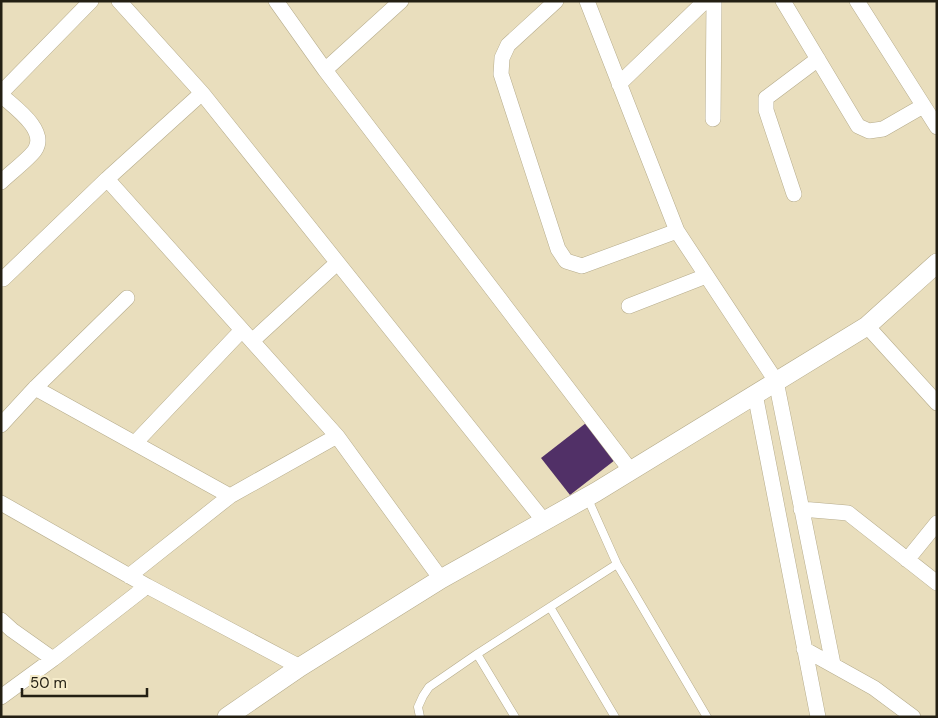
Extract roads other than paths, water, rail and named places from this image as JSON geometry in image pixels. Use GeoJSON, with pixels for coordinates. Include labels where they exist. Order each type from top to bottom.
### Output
{"type":"FeatureCollection","features":[{"type":"Feature","properties":{"kind":"street"},"geometry":{"type":"LineString","coordinates":[[1,182],[36,149],[39,136],[35,127],[1,94],[90,1]]}},
{"type":"Feature","properties":{"kind":"street"},"geometry":{"type":"LineString","coordinates":[[119,1],[202,93],[544,521]]}},
{"type":"Feature","properties":{"kind":"street"},"geometry":{"type":"LineString","coordinates":[[276,1],[325,70],[631,471]]}},
{"type":"Feature","properties":{"kind":"street"},"geometry":{"type":"LineString","coordinates":[[325,70],[401,1]]}},
{"type":"Feature","properties":{"kind":"street"},"geometry":{"type":"LineString","coordinates":[[556,1],[508,45],[502,58],[501,74],[558,249],[566,261],[582,266],[677,231]]}},
{"type":"Feature","properties":{"kind":"street"},"geometry":{"type":"LineString","coordinates":[[587,1],[677,231],[776,382],[833,664]]}},
{"type":"Feature","properties":{"kind":"street"},"geometry":{"type":"LineString","coordinates":[[619,84],[705,1]]}},
{"type":"Feature","properties":{"kind":"street"},"geometry":{"type":"LineString","coordinates":[[713,119],[714,1]]}},
{"type":"Feature","properties":{"kind":"street"},"geometry":{"type":"LineString","coordinates":[[783,1],[858,126],[869,131],[883,129],[922,106]]}},
{"type":"Feature","properties":{"kind":"street"},"geometry":{"type":"LineString","coordinates":[[856,1],[937,127]]}},
{"type":"Feature","properties":{"kind":"street"},"geometry":{"type":"LineString","coordinates":[[794,194],[766,110],[766,98],[818,59]]}},
{"type":"Feature","properties":{"kind":"street"},"geometry":{"type":"LineString","coordinates":[[3,279],[107,179],[202,93]]}},
{"type":"Feature","properties":{"kind":"street"},"geometry":{"type":"LineString","coordinates":[[107,179],[337,436],[441,579]]}},
{"type":"Feature","properties":{"kind":"street"},"geometry":{"type":"LineString","coordinates":[[135,443],[247,335],[337,262]]}},
{"type":"Feature","properties":{"kind":"street"},"geometry":{"type":"LineString","coordinates":[[235,714],[300,667],[441,579],[631,471],[867,326],[937,263]]}},
{"type":"Feature","properties":{"kind":"street"},"geometry":{"type":"LineString","coordinates":[[629,306],[706,276]]}},
{"type":"Feature","properties":{"kind":"street"},"geometry":{"type":"LineString","coordinates":[[1,426],[35,388],[127,298]]}},
{"type":"Feature","properties":{"kind":"street"},"geometry":{"type":"LineString","coordinates":[[867,326],[937,403]]}},
{"type":"Feature","properties":{"kind":"street"},"geometry":{"type":"LineString","coordinates":[[35,388],[230,496]]}},
{"type":"Feature","properties":{"kind":"street"},"geometry":{"type":"LineString","coordinates":[[755,394],[818,717]]}},
{"type":"Feature","properties":{"kind":"street"},"geometry":{"type":"LineString","coordinates":[[129,576],[230,496],[337,436]]}},
{"type":"Feature","properties":{"kind":"street"},"geometry":{"type":"LineString","coordinates":[[1,503],[147,586],[300,667]]}},
{"type":"Feature","properties":{"kind":"street"},"geometry":{"type":"LineString","coordinates":[[801,509],[848,513],[937,583]]}},
{"type":"Feature","properties":{"kind":"street"},"geometry":{"type":"LineString","coordinates":[[907,560],[937,523]]}},
{"type":"Feature","properties":{"kind":"street"},"geometry":{"type":"LineString","coordinates":[[1,696],[53,659],[147,586]]}},
{"type":"Feature","properties":{"kind":"street"},"geometry":{"type":"LineString","coordinates":[[1,620],[53,659]]}},
{"type":"Feature","properties":{"kind":"street"},"geometry":{"type":"LineString","coordinates":[[804,648],[874,688],[912,717]]}},
{"type":"Feature","properties":{"kind":"lane"},"geometry":{"type":"LineString","coordinates":[[587,497],[616,564],[707,717]]}},
{"type":"Feature","properties":{"kind":"lane"},"geometry":{"type":"LineString","coordinates":[[420,717],[418,708],[429,687],[616,564]]}},
{"type":"Feature","properties":{"kind":"lane"},"geometry":{"type":"LineString","coordinates":[[550,607],[615,717]]}},
{"type":"Feature","properties":{"kind":"lane"},"geometry":{"type":"LineString","coordinates":[[477,654],[515,717]]}}]}
